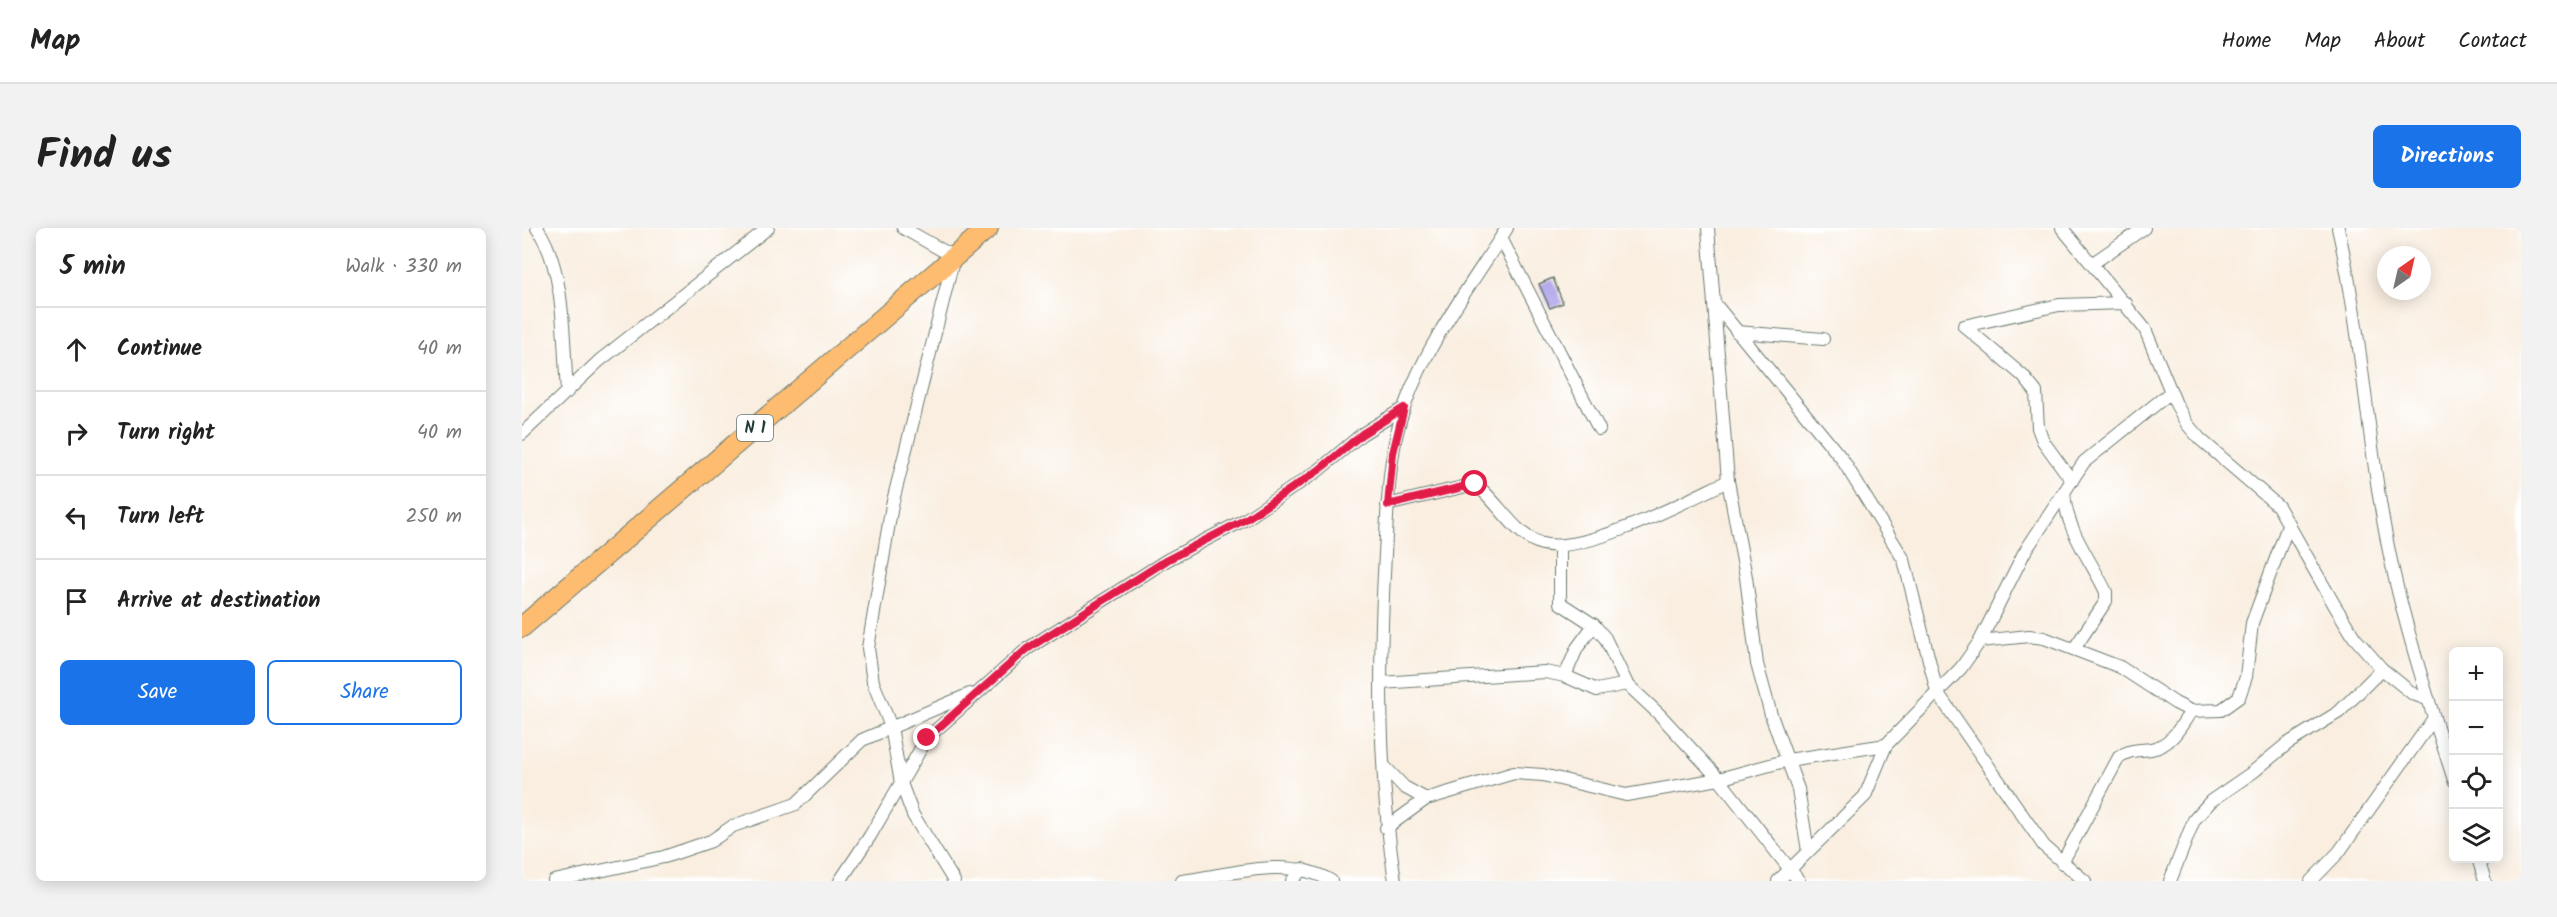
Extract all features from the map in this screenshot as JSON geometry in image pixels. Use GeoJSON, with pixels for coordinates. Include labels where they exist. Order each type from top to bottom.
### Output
{"type":"FeatureCollection","features":[{"type":"Feature","properties":{"kind":"highway","name":"N 1"},"geometry":{"type":"LineString","coordinates":[[522,627],[988,228]]}},
{"type":"Feature","properties":{"kind":"street"},"geometry":{"type":"LineString","coordinates":[[537,228],[550,252],[560,295],[567,392]]}},
{"type":"Feature","properties":{"kind":"street"},"geometry":{"type":"LineString","coordinates":[[522,434],[599,361],[768,228]]}},
{"type":"Feature","properties":{"kind":"street"},"geometry":{"type":"LineString","coordinates":[[903,228],[954,257],[892,505],[868,648],[873,682],[891,727],[901,783],[912,815],[954,881]]}},
{"type":"Feature","properties":{"kind":"street"},"geometry":{"type":"LineString","coordinates":[[1708,228],[1728,481],[1746,578],[1757,664],[1771,715],[1798,789],[1808,851]]}},
{"type":"Feature","properties":{"kind":"street"},"geometry":{"type":"LineString","coordinates":[[2062,228],[2126,303],[2145,329],[2187,424],[2200,439],[2278,506],[2348,627],[2382,669],[2413,694],[2428,700]]}},
{"type":"Feature","properties":{"kind":"street"},"geometry":{"type":"LineString","coordinates":[[2093,263],[2144,228]]}},
{"type":"Feature","properties":{"kind":"street"},"geometry":{"type":"LineString","coordinates":[[2338,228],[2348,273],[2368,422],[2396,583],[2428,700],[2449,764]]}},
{"type":"Feature","properties":{"kind":"street"},"geometry":{"type":"LineString","coordinates":[[1395,881],[1386,828],[1380,645],[1393,453],[1404,408],[1416,378],[1442,329],[1504,233]]}},
{"type":"Feature","properties":{"kind":"street"},"geometry":{"type":"LineString","coordinates":[[1504,233],[1599,429]]}},
{"type":"Feature","properties":{"kind":"street"},"geometry":{"type":"LineString","coordinates":[[2072,481],[2043,441],[2038,428],[2036,392],[2023,376],[1964,326],[2059,305],[2126,303]]}},
{"type":"Feature","properties":{"kind":"street"},"geometry":{"type":"LineString","coordinates":[[1714,304],[1842,459],[1904,560],[1937,692],[2044,846],[2085,881]]}},
{"type":"Feature","properties":{"kind":"street"},"geometry":{"type":"LineString","coordinates":[[1737,332],[1823,339]]}},
{"type":"Feature","properties":{"kind":"street"},"geometry":{"type":"LineString","coordinates":[[1778,881],[1865,796],[1886,745],[1961,668],[1980,641],[2024,553],[2084,462],[2171,392]]}},
{"type":"Feature","properties":{"kind":"street"},"geometry":{"type":"LineString","coordinates":[[840,881],[927,738],[1027,649],[1167,560],[1246,519],[1319,470],[1362,434],[1404,408]]}},
{"type":"Feature","properties":{"kind":"street"},"geometry":{"type":"LineString","coordinates":[[1388,505],[1475,484],[1538,543],[1560,547],[1618,531],[1728,481]]}},
{"type":"Feature","properties":{"kind":"street"},"geometry":{"type":"LineString","coordinates":[[2064,492],[2065,511],[2073,534],[2106,592],[2106,602],[2074,649]]}},
{"type":"Feature","properties":{"kind":"street"},"geometry":{"type":"LineString","coordinates":[[1980,641],[2029,636],[2043,638],[2120,667],[2191,711],[2221,710],[2239,697],[2246,677],[2252,623],[2289,523]]}},
{"type":"Feature","properties":{"kind":"street"},"geometry":{"type":"LineString","coordinates":[[1560,547],[1560,603],[1594,624],[1605,638],[1627,684],[1660,715],[1719,779],[1791,867],[1799,881]]}},
{"type":"Feature","properties":{"kind":"street"},"geometry":{"type":"LineString","coordinates":[[1565,676],[1577,648],[1594,624]]}},
{"type":"Feature","properties":{"kind":"street"},"geometry":{"type":"LineString","coordinates":[[2170,881],[2194,820],[2211,801],[2288,744],[2339,712],[2382,669]]}},
{"type":"Feature","properties":{"kind":"street"},"geometry":{"type":"LineString","coordinates":[[1382,683],[1545,672],[1565,676],[1597,690],[1627,684]]}},
{"type":"Feature","properties":{"kind":"street"},"geometry":{"type":"LineString","coordinates":[[554,881],[664,857],[711,841],[733,826],[796,804],[862,741],[979,690]]}},
{"type":"Feature","properties":{"kind":"street"},"geometry":{"type":"LineString","coordinates":[[2062,863],[2119,758],[2135,749],[2151,749],[2165,744],[2191,711]]}},
{"type":"Feature","properties":{"kind":"street"},"geometry":{"type":"LineString","coordinates":[[2311,881],[2339,852],[2434,718]]}},
{"type":"Feature","properties":{"kind":"street"},"geometry":{"type":"LineString","coordinates":[[1386,828],[1426,799],[1514,773],[1543,775],[1626,795],[1719,779],[1788,760],[1886,745]]}},
{"type":"Feature","properties":{"kind":"street"},"geometry":{"type":"LineString","coordinates":[[1384,766],[1404,787],[1426,799]]}},
{"type":"Feature","properties":{"kind":"street"},"geometry":{"type":"LineString","coordinates":[[2480,863],[2485,881]]}},
{"type":"Feature","properties":{"kind":"street"},"geometry":{"type":"LineString","coordinates":[[1182,881],[1278,868],[1302,869],[1331,881]]}},
{"type":"Feature","properties":{"kind":"street"},"geometry":{"type":"LineString","coordinates":[[1292,881],[1302,869]]}},
{"type":"Feature","properties":{"kind":"building"},"geometry":{"type":"Polygon","coordinates":[[[1553,278],[1563,303],[1550,308],[1539,284],[1553,278]]]}},
{"type":"Feature","properties":{"kind":"route"},"geometry":{"type":"LineString","coordinates":[[927,738],[1027,649],[1121,587],[1246,519],[1319,470],[1362,434],[1404,408],[1393,453],[1388,505],[1475,484]]}}]}
